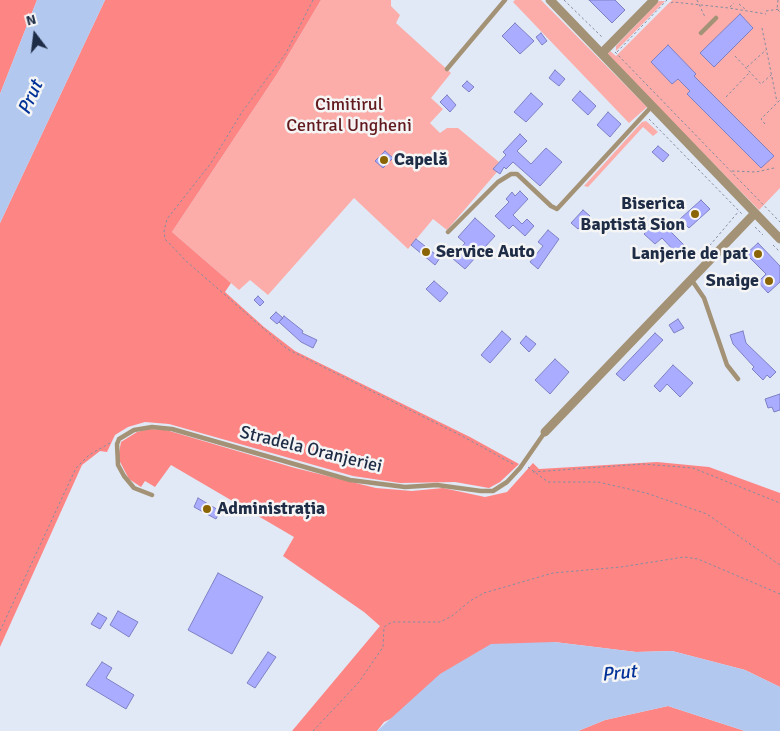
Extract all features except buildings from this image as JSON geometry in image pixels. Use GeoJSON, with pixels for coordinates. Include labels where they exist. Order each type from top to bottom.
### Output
{"type":"FeatureCollection","features":[{"type":"Feature","properties":{"kind":"street"},"geometry":{"type":"LineString","coordinates":[[550,0],[754,213],[777,242]]}},
{"type":"Feature","properties":{"kind":"street"},"geometry":{"type":"LineString","coordinates":[[602,53],[613,49],[654,0]]}},
{"type":"Feature","properties":{"kind":"street","name":"Stradela Oranjeriei"},"geometry":{"type":"LineString","coordinates":[[546,432],[754,213]]}},
{"type":"Feature","properties":{"kind":"lane"},"geometry":{"type":"LineString","coordinates":[[447,69],[505,0]]}},
{"type":"Feature","properties":{"kind":"lane"},"geometry":{"type":"LineString","coordinates":[[701,33],[716,18]]}},
{"type":"Feature","properties":{"kind":"lane"},"geometry":{"type":"LineString","coordinates":[[448,232],[498,182],[511,174],[516,174],[551,206],[557,209],[652,106]]}},
{"type":"Feature","properties":{"kind":"lane"},"geometry":{"type":"LineString","coordinates":[[691,279],[704,298],[727,365],[738,379]]}},
{"type":"Feature","properties":{"kind":"lane","name":"Stradela Oranjeriei"},"geometry":{"type":"LineString","coordinates":[[120,439],[134,430],[143,428],[172,429],[350,480],[405,487],[437,484],[493,491],[502,487],[520,468],[546,432]]}},
{"type":"Feature","properties":{"kind":"lane"},"geometry":{"type":"LineString","coordinates":[[120,439],[116,454],[118,465],[124,476],[134,488],[152,495]]}},
{"type":"Feature","properties":{"kind":"path"},"geometry":{"type":"LineString","coordinates":[[312,0],[286,53],[242,112],[211,163],[167,219],[164,231],[165,239],[186,261],[287,348],[462,436],[520,468]]}},
{"type":"Feature","properties":{"kind":"path"},"geometry":{"type":"LineString","coordinates":[[564,0],[780,222]]}},
{"type":"Feature","properties":{"kind":"path"},"geometry":{"type":"LineString","coordinates":[[613,49],[667,0]]}},
{"type":"Feature","properties":{"kind":"path"},"geometry":{"type":"LineString","coordinates":[[697,0],[709,25]]}},
{"type":"Feature","properties":{"kind":"path"},"geometry":{"type":"LineString","coordinates":[[778,0],[780,12]]}},
{"type":"Feature","properties":{"kind":"path"},"geometry":{"type":"LineString","coordinates":[[671,4],[672,2],[699,4],[766,14]]}},
{"type":"Feature","properties":{"kind":"path"},"geometry":{"type":"LineString","coordinates":[[729,8],[734,3]]}},
{"type":"Feature","properties":{"kind":"path"},"geometry":{"type":"LineString","coordinates":[[740,4],[745,10]]}},
{"type":"Feature","properties":{"kind":"path"},"geometry":{"type":"LineString","coordinates":[[766,11],[779,9]]}},
{"type":"Feature","properties":{"kind":"path"},"geometry":{"type":"LineString","coordinates":[[762,28],[777,102]]}},
{"type":"Feature","properties":{"kind":"path"},"geometry":{"type":"LineString","coordinates":[[746,68],[766,49]]}},
{"type":"Feature","properties":{"kind":"path"},"geometry":{"type":"LineString","coordinates":[[735,56],[762,84],[772,74]]}},
{"type":"Feature","properties":{"kind":"path"},"geometry":{"type":"LineString","coordinates":[[726,97],[750,72]]}},
{"type":"Feature","properties":{"kind":"path"},"geometry":{"type":"LineString","coordinates":[[765,124],[761,119],[780,100]]}},
{"type":"Feature","properties":{"kind":"path"},"geometry":{"type":"LineString","coordinates":[[645,114],[767,239]]}},
{"type":"Feature","properties":{"kind":"path"},"geometry":{"type":"LineString","coordinates":[[731,171],[756,172],[774,168]]}},
{"type":"Feature","properties":{"kind":"path"},"geometry":{"type":"LineString","coordinates":[[698,259],[739,211]]}},
{"type":"Feature","properties":{"kind":"path"},"geometry":{"type":"LineString","coordinates":[[777,242],[780,252]]}},
{"type":"Feature","properties":{"kind":"path"},"geometry":{"type":"LineString","coordinates":[[0,632],[76,468],[89,455],[120,439]]}},
{"type":"Feature","properties":{"kind":"path"},"geometry":{"type":"LineString","coordinates":[[524,463],[548,482],[598,482],[646,493],[707,514],[780,565]]}},
{"type":"Feature","properties":{"kind":"path"},"geometry":{"type":"LineString","coordinates":[[533,472],[643,464],[694,468],[780,503]]}},
{"type":"Feature","properties":{"kind":"path"},"geometry":{"type":"LineString","coordinates":[[313,731],[359,682],[384,647],[384,627],[392,622],[440,622],[452,616],[470,601],[484,593],[553,573],[621,567],[684,557],[698,559],[780,594]]}},
{"type":"Feature","properties":{"kind":"green space","name":"Cimitirul Central Ungheni"},"geometry":{"type":"Polygon","coordinates":[[[321,0],[391,0],[391,6],[400,15],[396,23],[451,73],[431,98],[443,109],[430,123],[440,133],[447,128],[458,128],[499,162],[493,169],[497,172],[447,230],[433,219],[408,249],[354,198],[268,295],[250,280],[239,290],[172,232],[277,74],[321,0]]]}},
{"type":"Feature","properties":{"kind":"green space"},"geometry":{"type":"Polygon","coordinates":[[[515,0],[541,0],[647,107],[629,123],[513,2],[515,0]]]}},
{"type":"Feature","properties":{"kind":"green space"},"geometry":{"type":"Polygon","coordinates":[[[672,0],[780,0],[780,188],[759,210],[607,55],[610,51],[616,56],[672,0]]]}},
{"type":"Feature","properties":{"kind":"green space"},"geometry":{"type":"Polygon","coordinates":[[[659,1],[665,1],[616,51],[616,46],[659,1]]]}},
{"type":"Feature","properties":{"kind":"green space"},"geometry":{"type":"Polygon","coordinates":[[[646,121],[658,132],[653,136],[643,127],[588,187],[584,186],[642,122],[646,121]]]}},
{"type":"Feature","properties":{"kind":"shaded area"},"geometry":{"type":"Polygon","coordinates":[[[0,0],[37,0],[0,94],[0,0]]]}},
{"type":"Feature","properties":{"kind":"shaded area"},"geometry":{"type":"Polygon","coordinates":[[[105,0],[321,0],[277,74],[172,232],[231,283],[225,292],[264,327],[295,351],[470,437],[519,464],[500,482],[489,488],[455,482],[400,483],[353,476],[169,424],[145,422],[128,427],[115,435],[107,452],[100,451],[82,465],[0,647],[0,223],[105,0]]]}},
{"type":"Feature","properties":{"kind":"shaded area"},"geometry":{"type":"Polygon","coordinates":[[[149,429],[166,430],[295,468],[376,488],[412,491],[443,488],[485,497],[507,492],[533,463],[539,469],[657,462],[709,467],[780,493],[780,687],[745,670],[672,651],[636,652],[554,642],[384,722],[377,731],[292,731],[380,626],[364,612],[283,556],[294,537],[171,465],[155,487],[145,481],[141,487],[129,479],[118,458],[121,442],[137,432],[149,429]]]}},
{"type":"Feature","properties":{"kind":"shaded area"},"geometry":{"type":"Polygon","coordinates":[[[668,706],[745,731],[578,731],[605,720],[668,706]]]}},
{"type":"Feature","properties":{"kind":"water","name":"Prut"},"geometry":{"type":"Polygon","coordinates":[[[37,0],[105,0],[0,223],[0,94],[37,0]]]}},
{"type":"Feature","properties":{"kind":"water","name":"Prut"},"geometry":{"type":"Polygon","coordinates":[[[554,642],[636,652],[672,651],[745,670],[780,687],[780,731],[745,731],[668,706],[605,720],[578,731],[377,731],[440,674],[491,644],[554,642]]]}},
{"type":"Feature","properties":{"kind":"place","name":"Capelă"},"geometry":{"type":"Point","coordinates":[384,160]}},
{"type":"Feature","properties":{"kind":"place","name":"Biserica Baptistă Sion"},"geometry":{"type":"Point","coordinates":[695,214]}},
{"type":"Feature","properties":{"kind":"place","name":"Service Auto"},"geometry":{"type":"Point","coordinates":[426,252]}},
{"type":"Feature","properties":{"kind":"place","name":"Lanjerie de pat"},"geometry":{"type":"Point","coordinates":[758,254]}},
{"type":"Feature","properties":{"kind":"place","name":"Snaige"},"geometry":{"type":"Point","coordinates":[769,281]}},
{"type":"Feature","properties":{"kind":"place","name":"Administrația"},"geometry":{"type":"Point","coordinates":[207,509]}}]}
